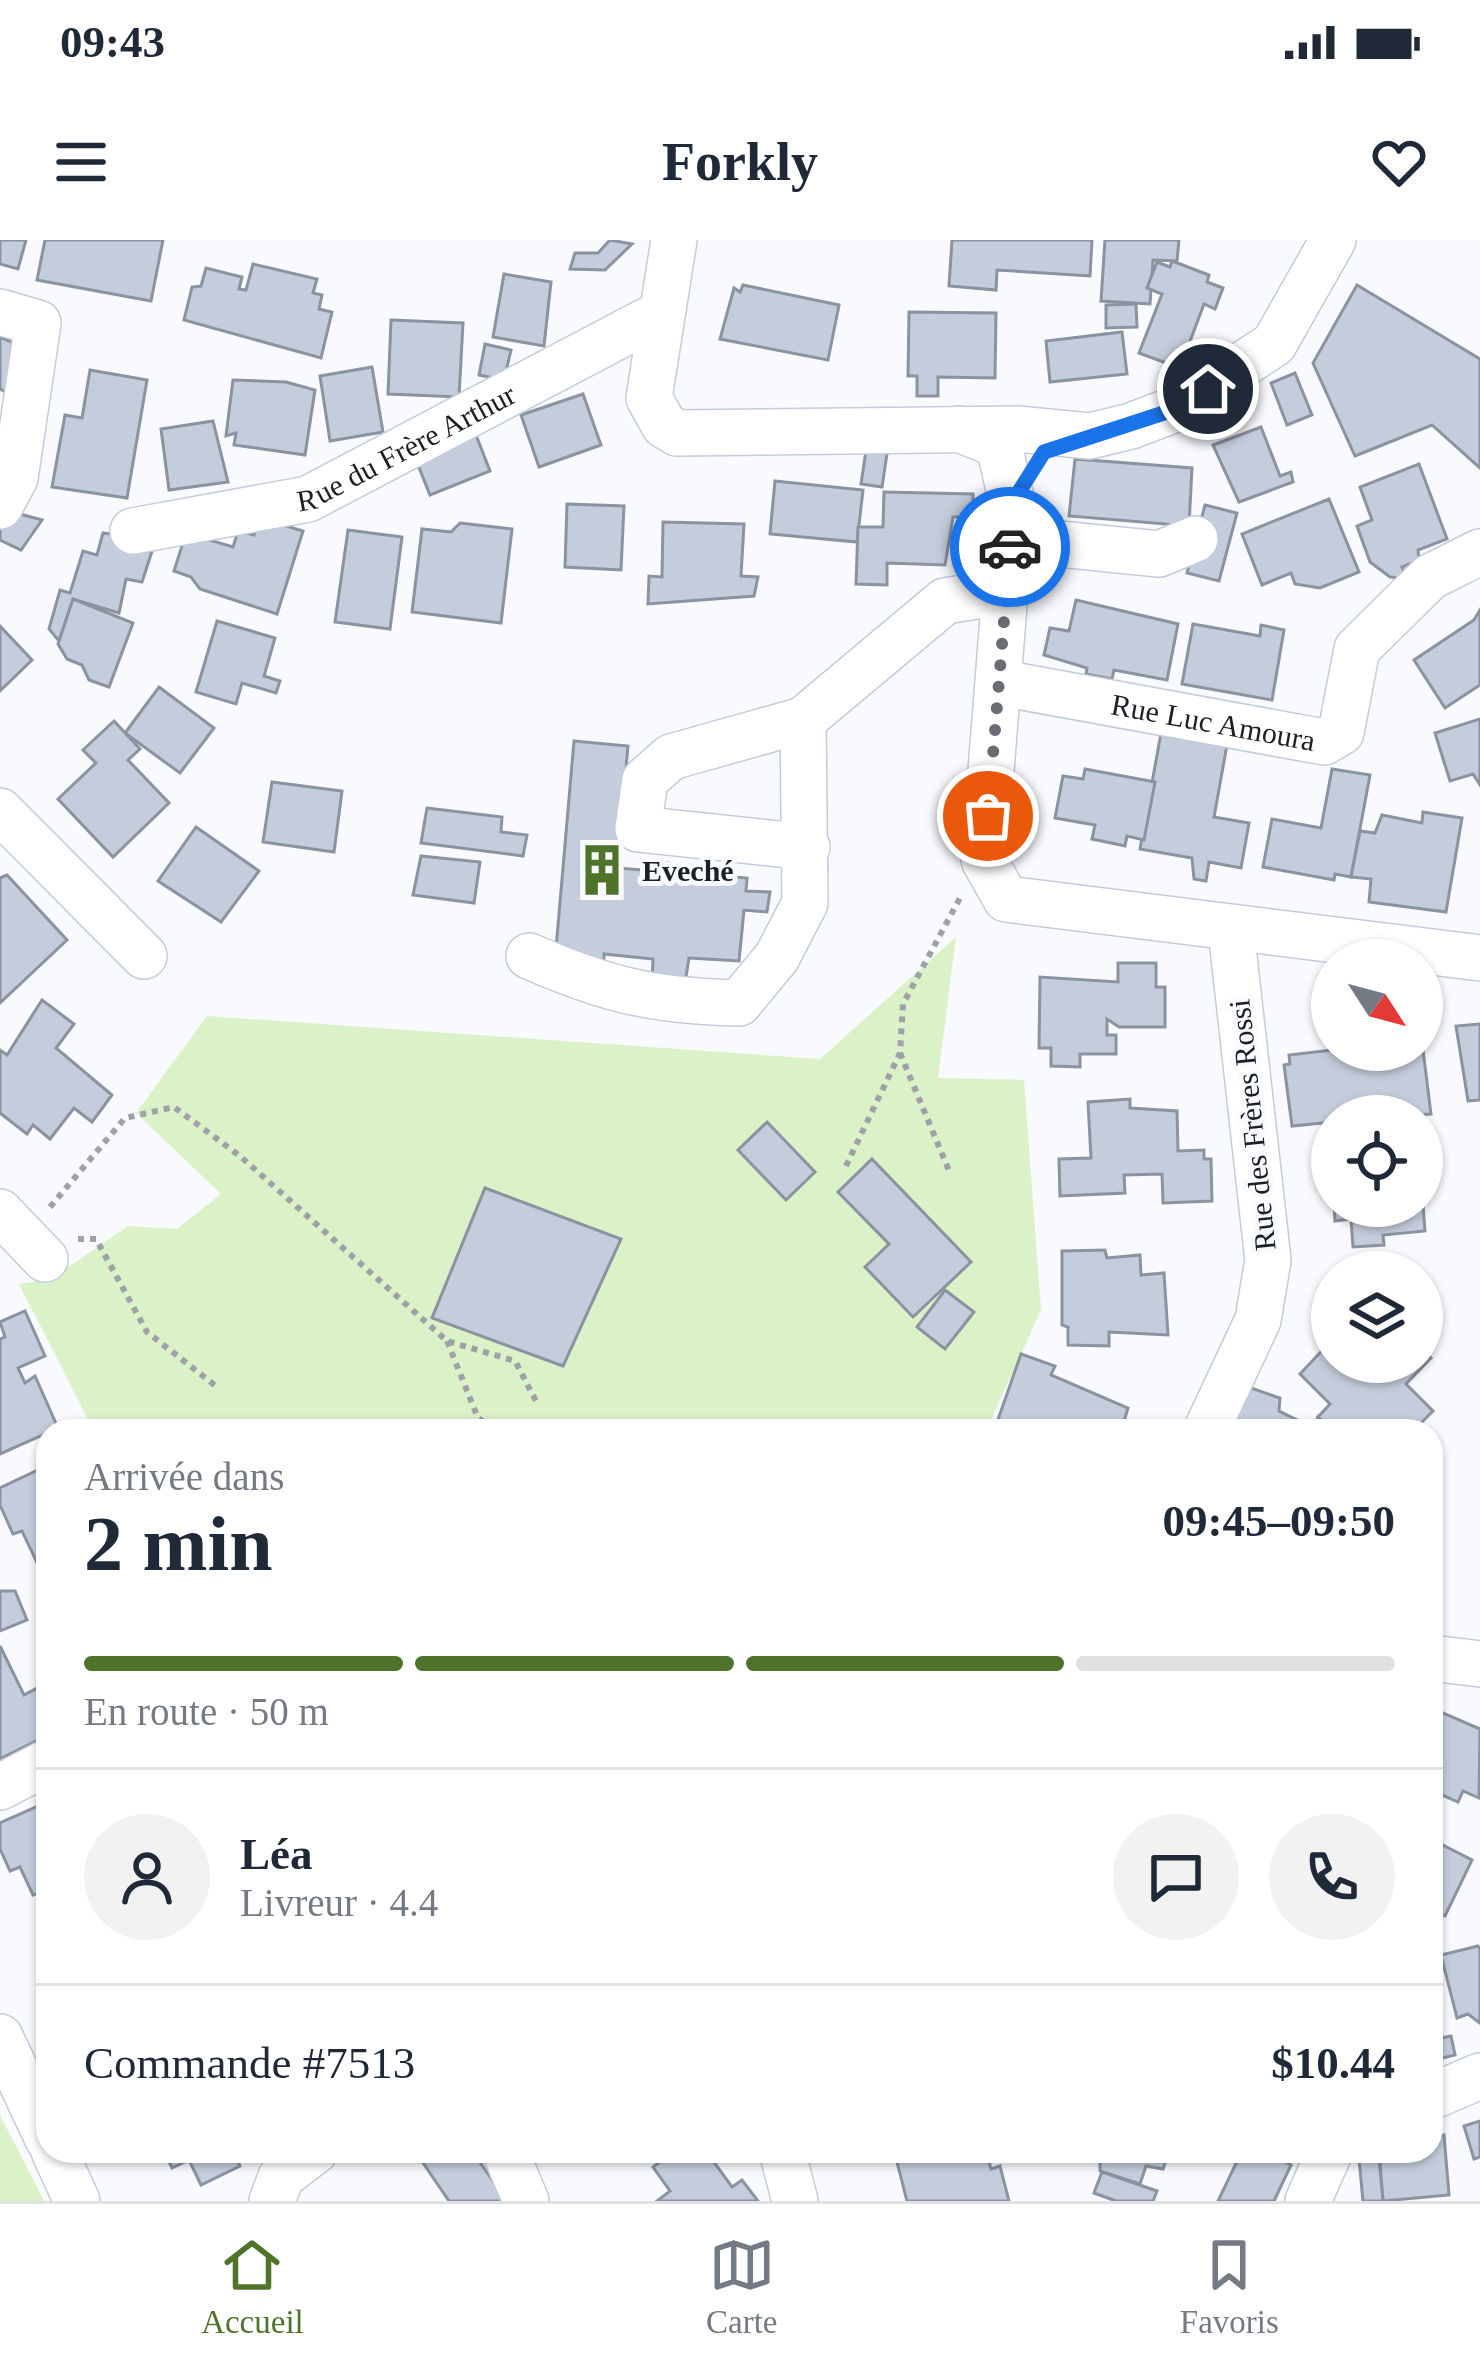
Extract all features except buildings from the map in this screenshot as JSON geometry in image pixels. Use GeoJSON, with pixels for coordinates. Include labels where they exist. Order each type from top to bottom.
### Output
{"type":"FeatureCollection","features":[{"type":"Feature","properties":{"kind":"street"},"geometry":{"type":"LineString","coordinates":[[674,240],[649,398],[653,412],[677,433],[959,429],[1090,436]]}},
{"type":"Feature","properties":{"kind":"street"},"geometry":{"type":"LineString","coordinates":[[1011,521],[1044,452],[1173,410],[1274,344],[1333,240]]}},
{"type":"Feature","properties":{"kind":"street"},"geometry":{"type":"LineString","coordinates":[[0,312],[38,323],[15,478],[0,506]]}},
{"type":"Feature","properties":{"kind":"street","name":"Rue du Frère Arthur"},"geometry":{"type":"LineString","coordinates":[[133,531],[308,499],[660,314]]}},
{"type":"Feature","properties":{"kind":"street"},"geometry":{"type":"LineString","coordinates":[[959,429],[999,445],[1011,521],[984,860],[1006,899],[1480,958]]}},
{"type":"Feature","properties":{"kind":"street"},"geometry":{"type":"LineString","coordinates":[[1011,521],[1159,554],[1195,539]]}},
{"type":"Feature","properties":{"kind":"street","name":"Rue Luc Amoura"},"geometry":{"type":"LineString","coordinates":[[1001,683],[1324,742],[1341,732],[1357,649],[1430,577],[1480,552]]}},
{"type":"Feature","properties":{"kind":"street"},"geometry":{"type":"LineString","coordinates":[[807,847],[638,830],[645,781],[671,757],[803,720],[945,601],[1007,592]]}},
{"type":"Feature","properties":{"kind":"street"},"geometry":{"type":"LineString","coordinates":[[529,956],[591,983],[663,1002],[739,1003],[777,956],[805,903],[803,720]]}},
{"type":"Feature","properties":{"kind":"street"},"geometry":{"type":"LineString","coordinates":[[0,811],[144,956]]}},
{"type":"Feature","properties":{"kind":"street","name":"Rue des Frères Rossi"},"geometry":{"type":"LineString","coordinates":[[1212,1419],[1258,1320],[1268,1260],[1231,930]]}},
{"type":"Feature","properties":{"kind":"street"},"geometry":{"type":"LineString","coordinates":[[1443,1659],[1480,1664]]}},
{"type":"Feature","properties":{"kind":"street"},"geometry":{"type":"LineString","coordinates":[[0,1787],[36,1768]]}},
{"type":"Feature","properties":{"kind":"street"},"geometry":{"type":"LineString","coordinates":[[0,2037],[36,2082]]}},
{"type":"Feature","properties":{"kind":"street"},"geometry":{"type":"LineString","coordinates":[[1443,2092],[1480,2076]]}},
{"type":"Feature","properties":{"kind":"street"},"geometry":{"type":"LineString","coordinates":[[60,2163],[77,2201]]}},
{"type":"Feature","properties":{"kind":"street"},"geometry":{"type":"LineString","coordinates":[[272,2201],[280,2177],[299,2163]]}},
{"type":"Feature","properties":{"kind":"street"},"geometry":{"type":"LineString","coordinates":[[510,2163],[526,2201]]}},
{"type":"Feature","properties":{"kind":"street"},"geometry":{"type":"LineString","coordinates":[[785,2163],[795,2201]]}},
{"type":"Feature","properties":{"kind":"street"},"geometry":{"type":"LineString","coordinates":[[1309,2201],[1325,2163]]}},
{"type":"Feature","properties":{"kind":"path"},"geometry":{"type":"LineString","coordinates":[[846,1166],[900,1053],[903,1004],[984,860]]}},
{"type":"Feature","properties":{"kind":"path"},"geometry":{"type":"LineString","coordinates":[[900,1053],[950,1173]]}},
{"type":"Feature","properties":{"kind":"path"},"geometry":{"type":"LineString","coordinates":[[24,1237],[125,1118],[174,1107],[240,1156],[447,1341],[515,1361],[536,1401]]}},
{"type":"Feature","properties":{"kind":"path"},"geometry":{"type":"LineString","coordinates":[[24,1237],[96,1239],[147,1332],[217,1387]]}},
{"type":"Feature","properties":{"kind":"path"},"geometry":{"type":"LineString","coordinates":[[447,1341],[480,1419]]}},
{"type":"Feature","properties":{"kind":"green space"},"geometry":{"type":"Polygon","coordinates":[[[956,937],[938,1078],[1024,1080],[1041,1310],[991,1419],[88,1419],[19,1284],[51,1279],[128,1226],[177,1229],[221,1194],[136,1113],[207,1016],[820,1059],[956,937]]]}},
{"type":"Feature","properties":{"kind":"green space"},"geometry":{"type":"Polygon","coordinates":[[[0,2115],[44,2201],[0,2201],[0,2115]]]}},
{"type":"Feature","properties":{"kind":"way so far"},"geometry":{"type":"LineString","coordinates":[[988,816],[1010,547]]}},
{"type":"Feature","properties":{"kind":"place","name":"Eveché"},"geometry":{"type":"Point","coordinates":[602,870]}},
{"type":"Feature","properties":{"kind":"route"},"geometry":{"type":"LineString","coordinates":[[1010,547],[1012,503],[1044,452],[1173,410],[1208,389]]}}]}
